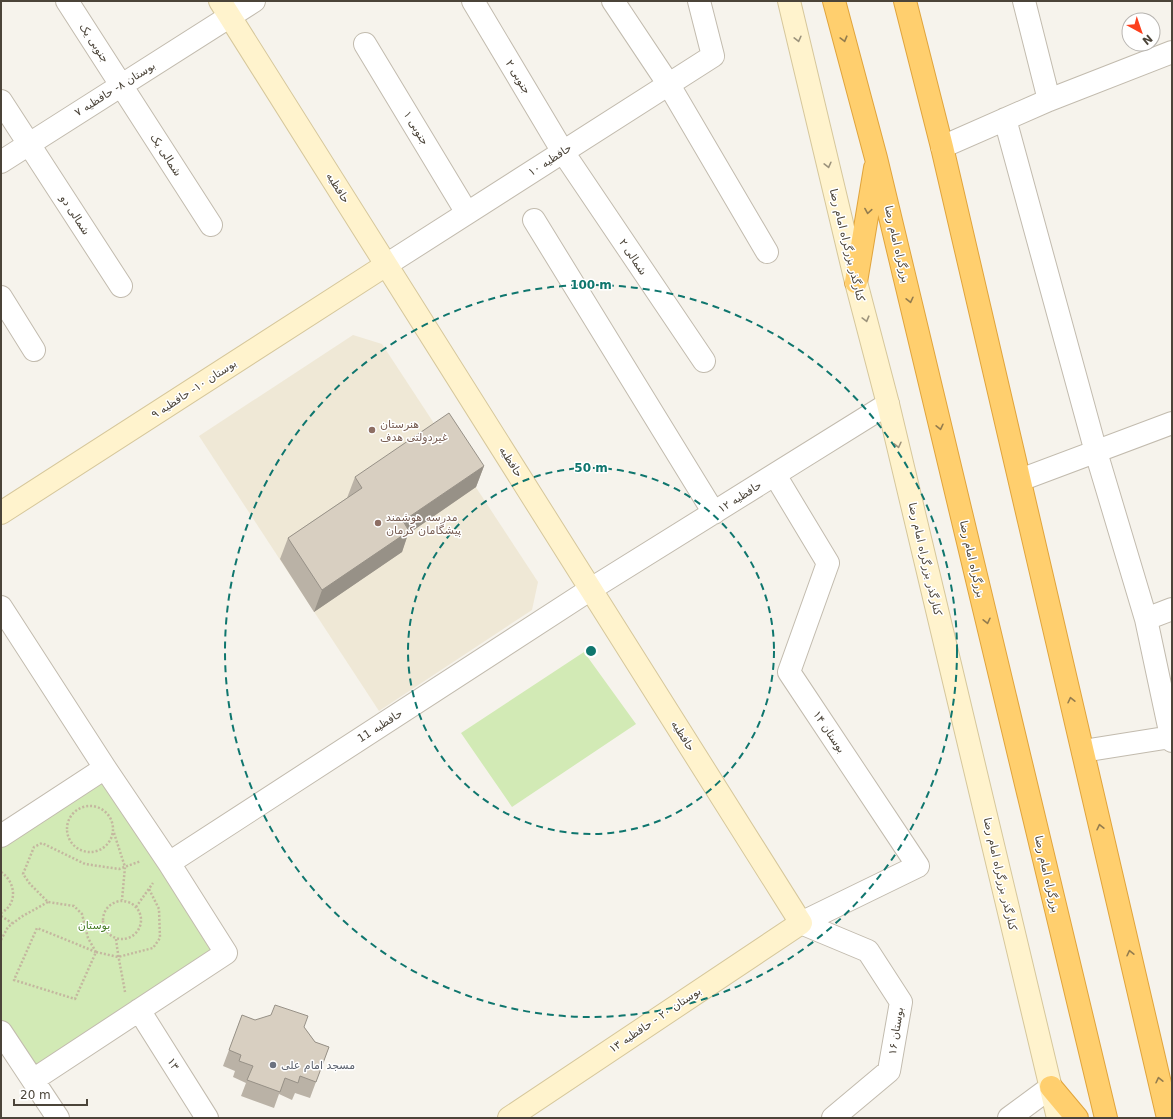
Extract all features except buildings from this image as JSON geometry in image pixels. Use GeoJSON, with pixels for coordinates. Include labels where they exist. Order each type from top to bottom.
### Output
{"type":"FeatureCollection","features":[{"type":"Feature","properties":{"kind":"highway","name":"بزرگراه امام رضا"},"geometry":{"type":"LineString","coordinates":[[834,1],[876,158],[1106,1118]]}},
{"type":"Feature","properties":{"kind":"highway"},"geometry":{"type":"LineString","coordinates":[[905,1],[942,147],[1168,1118]]}},
{"type":"Feature","properties":{"kind":"highway"},"geometry":{"type":"LineString","coordinates":[[856,282],[876,158]]}},
{"type":"Feature","properties":{"kind":"highway"},"geometry":{"type":"LineString","coordinates":[[1051,1087],[1077,1118]]}},
{"type":"Feature","properties":{"kind":"street","name":"جنوبی یک"},"geometry":{"type":"LineString","coordinates":[[67,1],[121,86]]}},
{"type":"Feature","properties":{"kind":"street","name":"بوستان ۸- حافظیه ۷"},"geometry":{"type":"LineString","coordinates":[[1,162],[121,86],[225,9],[254,1]]}},
{"type":"Feature","properties":{"kind":"street","name":"۲ جنوبی"},"geometry":{"type":"LineString","coordinates":[[472,1],[562,152]]}},
{"type":"Feature","properties":{"kind":"street"},"geometry":{"type":"LineString","coordinates":[[613,1],[669,84],[767,252]]}},
{"type":"Feature","properties":{"kind":"street","name":"حافظیه ۱۰"},"geometry":{"type":"LineString","coordinates":[[386,265],[714,56],[699,1]]}},
{"type":"Feature","properties":{"kind":"street","name":"کنارگذر بزرگراه امام رضا"},"geometry":{"type":"LineString","coordinates":[[789,1],[856,282],[888,404],[1058,1118]]}},
{"type":"Feature","properties":{"kind":"street"},"geometry":{"type":"LineString","coordinates":[[1024,1],[1050,100]]}},
{"type":"Feature","properties":{"kind":"street","name":"حافظیه"},"geometry":{"type":"LineString","coordinates":[[225,9],[801,923]]}},
{"type":"Feature","properties":{"kind":"street","name":"۱ جنوبی"},"geometry":{"type":"LineString","coordinates":[[365,44],[468,213]]}},
{"type":"Feature","properties":{"kind":"street"},"geometry":{"type":"LineString","coordinates":[[942,147],[1050,100],[1172,52]]}},
{"type":"Feature","properties":{"kind":"street","name":"شمالی یک"},"geometry":{"type":"LineString","coordinates":[[121,86],[211,225]]}},
{"type":"Feature","properties":{"kind":"street","name":"شمالی دو"},"geometry":{"type":"LineString","coordinates":[[1,101],[121,286]]}},
{"type":"Feature","properties":{"kind":"street"},"geometry":{"type":"LineString","coordinates":[[1005,119],[1096,452],[1146,619],[1172,739],[1083,751]]}},
{"type":"Feature","properties":{"kind":"street","name":"۲ شمالی"},"geometry":{"type":"LineString","coordinates":[[562,152],[704,361]]}},
{"type":"Feature","properties":{"kind":"street"},"geometry":{"type":"LineString","coordinates":[[534,220],[714,512]]}},
{"type":"Feature","properties":{"kind":"street","name":"بوستان ۱۰- حافظیه ۹"},"geometry":{"type":"LineString","coordinates":[[1,513],[386,265]]}},
{"type":"Feature","properties":{"kind":"street"},"geometry":{"type":"LineString","coordinates":[[1,297],[34,350]]}},
{"type":"Feature","properties":{"kind":"street","name":"حافظیه ۱۲"},"geometry":{"type":"LineString","coordinates":[[591,590],[888,404]]}},
{"type":"Feature","properties":{"kind":"street"},"geometry":{"type":"LineString","coordinates":[[1020,480],[1172,423]]}},
{"type":"Feature","properties":{"kind":"street","name":"بوستان ۱۴"},"geometry":{"type":"LineString","coordinates":[[775,475],[828,563],[789,672],[918,866],[801,923]]}},
{"type":"Feature","properties":{"kind":"street","name":"حافظیه 11"},"geometry":{"type":"LineString","coordinates":[[162,865],[591,590]]}},
{"type":"Feature","properties":{"kind":"street"},"geometry":{"type":"LineString","coordinates":[[1,607],[105,768],[162,865],[226,953],[33,1080]]}},
{"type":"Feature","properties":{"kind":"street"},"geometry":{"type":"LineString","coordinates":[[1146,619],[1172,609]]}},
{"type":"Feature","properties":{"kind":"street"},"geometry":{"type":"LineString","coordinates":[[1,836],[105,768]]}},
{"type":"Feature","properties":{"kind":"street","name":"بوستان ۲۰ - حافظیه ۱۳"},"geometry":{"type":"LineString","coordinates":[[509,1118],[801,923]]}},
{"type":"Feature","properties":{"kind":"street","name":"بوستان ۱۶"},"geometry":{"type":"LineString","coordinates":[[801,923],[868,951],[901,1002],[889,1071],[833,1118]]}},
{"type":"Feature","properties":{"kind":"street","name":"۱۳"},"geometry":{"type":"LineString","coordinates":[[139,1010],[207,1118]]}},
{"type":"Feature","properties":{"kind":"street"},"geometry":{"type":"LineString","coordinates":[[1,1032],[58,1118]]}},
{"type":"Feature","properties":{"kind":"street"},"geometry":{"type":"LineString","coordinates":[[1008,1118],[1051,1087]]}},
{"type":"Feature","properties":{"kind":"path"},"geometry":{"type":"LineString","coordinates":[[113,832],[109,844],[99,851],[88,853],[76,848],[69,838],[68,826],[72,815],[82,808],[93,806],[105,811],[112,820],[113,832],[125,867],[122,900]]}},
{"type":"Feature","properties":{"kind":"path"},"geometry":{"type":"LineString","coordinates":[[96,952],[88,938],[82,914],[74,906],[48,902],[30,884],[23,874],[34,847],[42,843],[85,864],[119,869],[125,867],[162,865]]}},
{"type":"Feature","properties":{"kind":"path"},"geometry":{"type":"LineString","coordinates":[[136,907],[149,889],[162,865]]}},
{"type":"Feature","properties":{"kind":"path"},"geometry":{"type":"LineString","coordinates":[[1,872],[8,877],[13,888],[13,901],[1,915],[12,924]]}},
{"type":"Feature","properties":{"kind":"path"},"geometry":{"type":"LineString","coordinates":[[96,952],[75,999],[14,980],[37,928],[96,952],[118,957],[153,948],[160,938],[159,909],[149,889]]}},
{"type":"Feature","properties":{"kind":"path"},"geometry":{"type":"LineString","coordinates":[[122,900],[133,903],[136,907],[140,912],[141,923],[136,933],[127,939],[116,939],[106,932],[102,922],[104,911],[111,903],[122,900]]}},
{"type":"Feature","properties":{"kind":"path"},"geometry":{"type":"LineString","coordinates":[[1,940],[8,927],[21,917],[48,902]]}},
{"type":"Feature","properties":{"kind":"path"},"geometry":{"type":"LineString","coordinates":[[116,939],[125,993],[139,1010]]}},
{"type":"Feature","properties":{"kind":"shaded area","name":"مدرسه هوشمند پیشگامان کرمان"},"geometry":{"type":"Polygon","coordinates":[[[353,335],[382,344],[538,582],[532,610],[379,711],[199,436],[353,335]]]}},
{"type":"Feature","properties":{"kind":"green space"},"geometry":{"type":"Polygon","coordinates":[[[584,652],[636,724],[512,807],[461,733],[584,652]]]}},
{"type":"Feature","properties":{"kind":"green space","name":"بوستان"},"geometry":{"type":"Polygon","coordinates":[[[105,771],[224,953],[34,1077],[1,1028],[1,838],[105,771]]]}},
{"type":"Feature","properties":{"kind":"place","name":"هنرستان غیردولتی هدف"},"geometry":{"type":"Point","coordinates":[372,430]}},
{"type":"Feature","properties":{"kind":"place","name":"مدرسه هوشمند پیشگامان کرمان"},"geometry":{"type":"Point","coordinates":[378,523]}},
{"type":"Feature","properties":{"kind":"place","name":"مسجد امام علی"},"geometry":{"type":"Point","coordinates":[273,1065]}}]}
